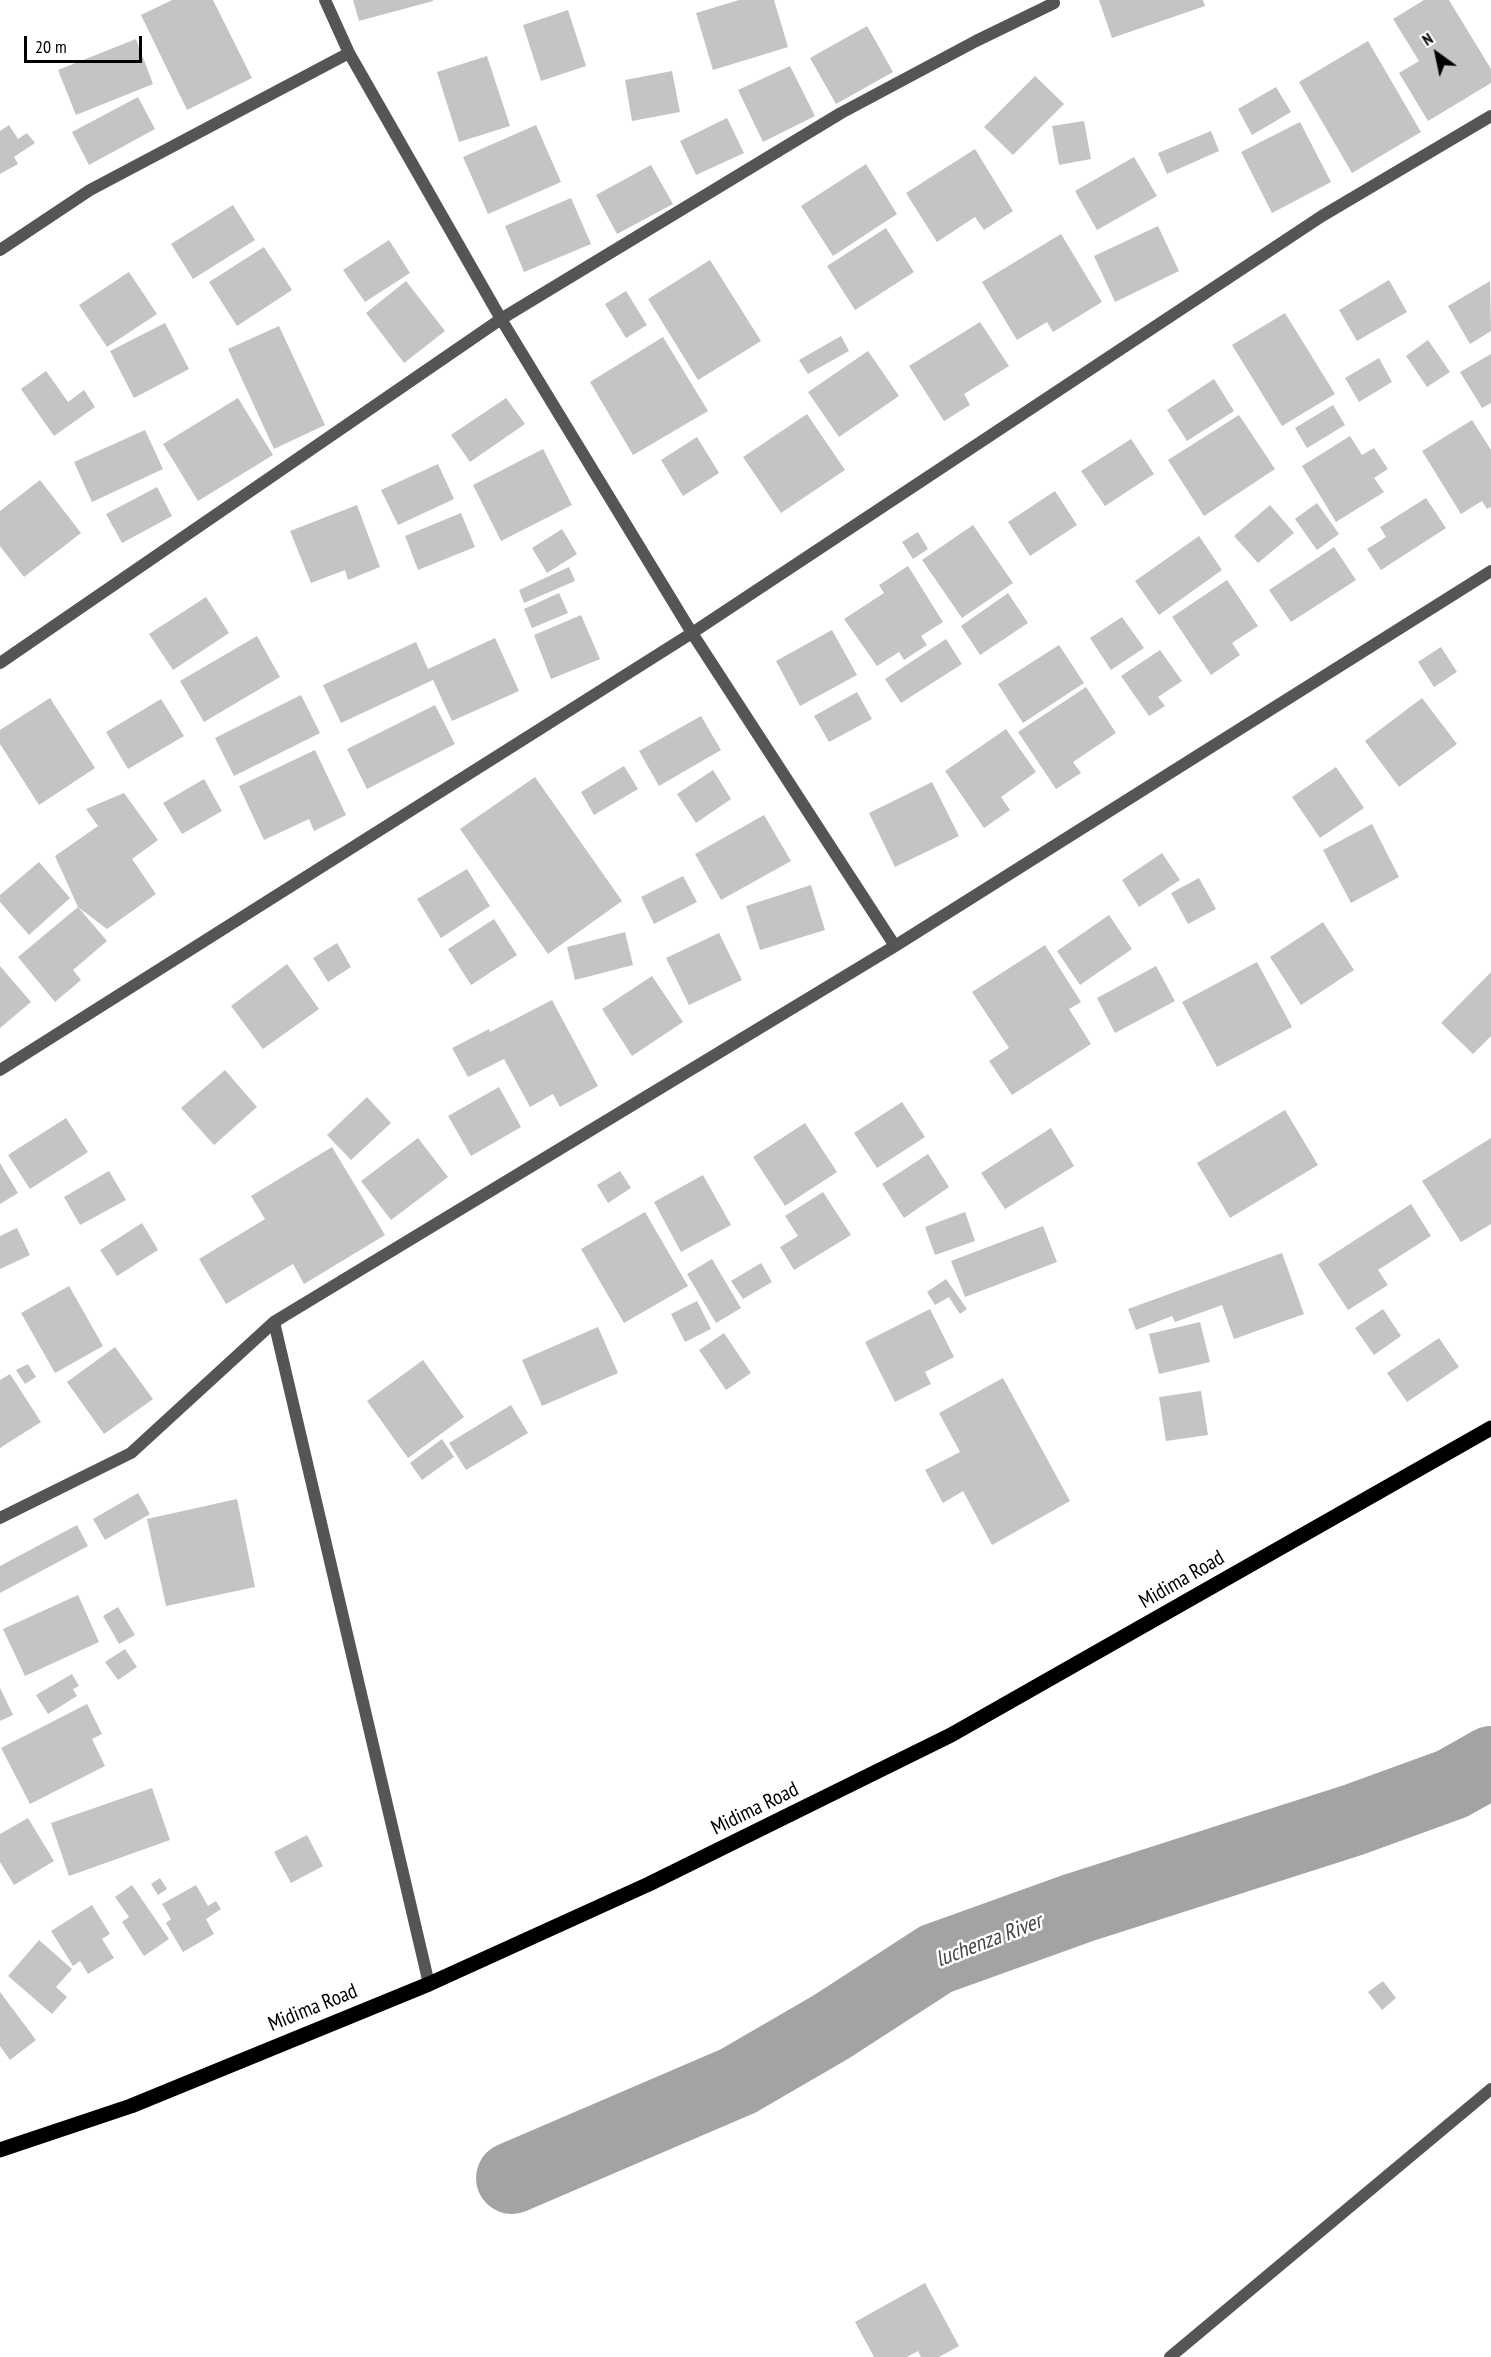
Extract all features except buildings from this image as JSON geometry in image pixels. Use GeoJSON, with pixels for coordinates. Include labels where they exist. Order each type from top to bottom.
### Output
{"type":"FeatureCollection","features":[{"type":"Feature","properties":{"kind":"main road","name":"Midima Road"},"geometry":{"type":"LineString","coordinates":[[0,2150],[131,2106],[429,1984],[649,1884],[951,1736],[1491,1428]]}},
{"type":"Feature","properties":{"kind":"street"},"geometry":{"type":"LineString","coordinates":[[325,0],[349,53],[501,320],[692,633],[895,946]]}},
{"type":"Feature","properties":{"kind":"street"},"geometry":{"type":"LineString","coordinates":[[0,663],[501,320],[841,113],[976,41],[1054,3]]}},
{"type":"Feature","properties":{"kind":"street"},"geometry":{"type":"LineString","coordinates":[[0,249],[90,190],[349,53]]}},
{"type":"Feature","properties":{"kind":"street"},"geometry":{"type":"LineString","coordinates":[[0,1070],[692,633],[1322,216],[1491,116]]}},
{"type":"Feature","properties":{"kind":"street"},"geometry":{"type":"LineString","coordinates":[[0,1518],[130,1453],[274,1322],[895,946],[1491,571]]}},
{"type":"Feature","properties":{"kind":"street"},"geometry":{"type":"LineString","coordinates":[[274,1322],[429,1984]]}},
{"type":"Feature","properties":{"kind":"street"},"geometry":{"type":"LineString","coordinates":[[1170,2357],[1491,2089]]}},
{"type":"Feature","properties":{"kind":"waterway","name":"luchenza River"},"geometry":{"type":"LineString","coordinates":[[512,2178],[738,2081],[831,2027],[936,1959],[1078,1908],[1353,1820],[1452,1784],[1491,1762]]}}]}
